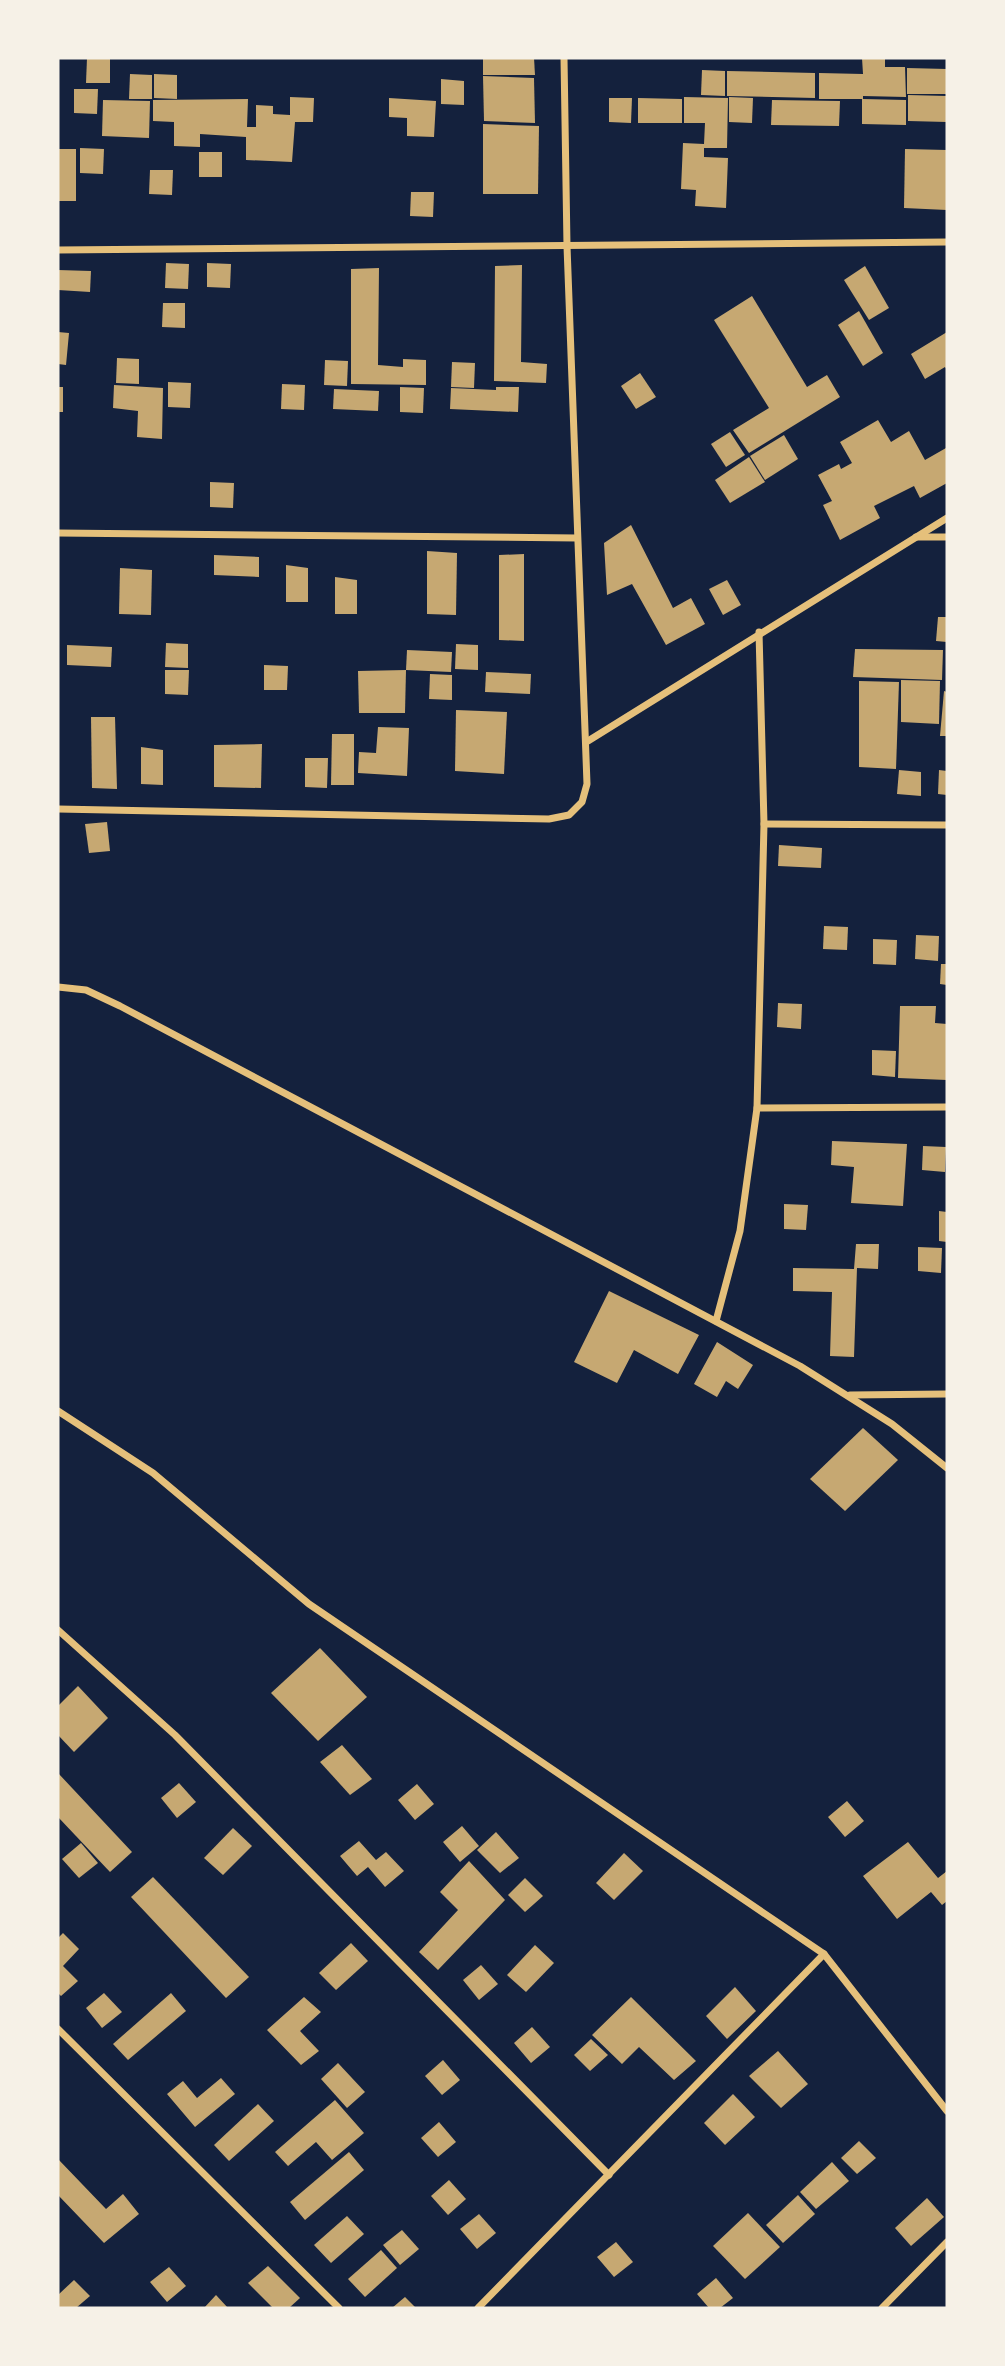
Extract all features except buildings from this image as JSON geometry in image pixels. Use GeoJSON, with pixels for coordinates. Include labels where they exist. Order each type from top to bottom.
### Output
{"type":"FeatureCollection","features":[{"type":"Feature","properties":{"kind":"street"},"geometry":{"type":"LineString","coordinates":[[58,809],[549,819],[569,815],[582,802],[587,784],[588,741],[577,538],[564,58]]}},
{"type":"Feature","properties":{"kind":"street"},"geometry":{"type":"LineString","coordinates":[[58,250],[947,242]]}},
{"type":"Feature","properties":{"kind":"street"},"geometry":{"type":"LineString","coordinates":[[588,741],[759,632],[947,518]]}},
{"type":"Feature","properties":{"kind":"street"},"geometry":{"type":"LineString","coordinates":[[58,533],[577,538]]}},
{"type":"Feature","properties":{"kind":"street"},"geometry":{"type":"LineString","coordinates":[[914,537],[947,537]]}},
{"type":"Feature","properties":{"kind":"street"},"geometry":{"type":"LineString","coordinates":[[716,1321],[740,1231],[757,1108],[764,824],[759,632]]}},
{"type":"Feature","properties":{"kind":"street"},"geometry":{"type":"LineString","coordinates":[[764,824],[947,824]]}},
{"type":"Feature","properties":{"kind":"street"},"geometry":{"type":"LineString","coordinates":[[58,987],[86,990],[120,1006],[716,1321],[850,1395],[947,1468]]}},
{"type":"Feature","properties":{"kind":"street"},"geometry":{"type":"LineString","coordinates":[[757,1108],[947,1107]]}},
{"type":"Feature","properties":{"kind":"street"},"geometry":{"type":"LineString","coordinates":[[850,1395],[947,1394]]}},
{"type":"Feature","properties":{"kind":"street"},"geometry":{"type":"LineString","coordinates":[[58,1411],[153,1473],[309,1604],[824,1954],[947,2111]]}},
{"type":"Feature","properties":{"kind":"street"},"geometry":{"type":"LineString","coordinates":[[58,1630],[175,1735],[609,2175]]}},
{"type":"Feature","properties":{"kind":"street"},"geometry":{"type":"LineString","coordinates":[[478,2308],[824,1954]]}},
{"type":"Feature","properties":{"kind":"street"},"geometry":{"type":"LineString","coordinates":[[58,2029],[339,2308]]}},
{"type":"Feature","properties":{"kind":"street"},"geometry":{"type":"LineString","coordinates":[[882,2308],[947,2242]]}}]}
